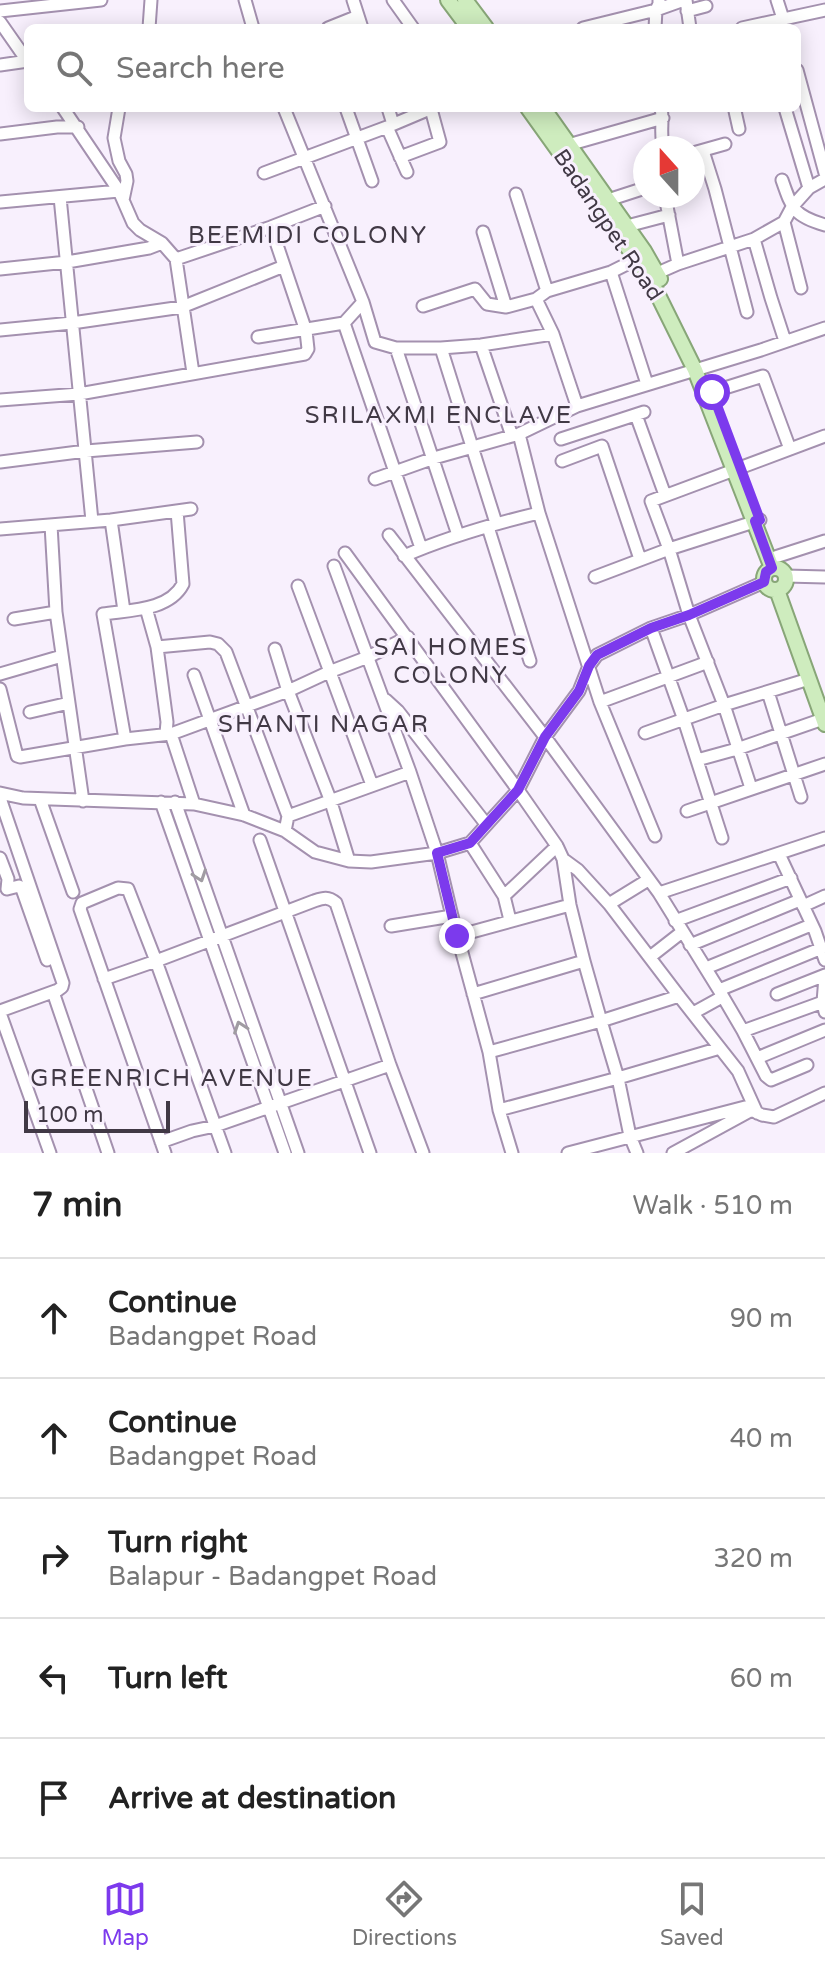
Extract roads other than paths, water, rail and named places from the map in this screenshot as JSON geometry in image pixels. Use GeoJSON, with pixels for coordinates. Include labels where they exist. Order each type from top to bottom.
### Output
{"type":"FeatureCollection","features":[{"type":"Feature","properties":{"kind":"main road"},"geometry":{"type":"LineString","coordinates":[[448,0],[466,24]]}},
{"type":"Feature","properties":{"kind":"main road"},"geometry":{"type":"LineString","coordinates":[[465,0],[483,24]]}},
{"type":"Feature","properties":{"kind":"main road","name":"Badangpet Road"},"geometry":{"type":"LineString","coordinates":[[531,112],[637,259],[653,275]]}},
{"type":"Feature","properties":{"kind":"main road","name":"Badangpet Road"},"geometry":{"type":"LineString","coordinates":[[546,112],[644,251],[712,392],[738,468]]}},
{"type":"Feature","properties":{"kind":"main road","name":"Badangpet Road"},"geometry":{"type":"LineString","coordinates":[[699,369],[758,521],[824,722]]}},
{"type":"Feature","properties":{"kind":"main road","name":"Badangpet Road"},"geometry":{"type":"LineString","coordinates":[[775,573],[825,700]]}},
{"type":"Feature","properties":{"kind":"street"},"geometry":{"type":"LineString","coordinates":[[0,11],[101,0]]}},
{"type":"Feature","properties":{"kind":"street"},"geometry":{"type":"LineString","coordinates":[[149,24],[151,0]]}},
{"type":"Feature","properties":{"kind":"street"},"geometry":{"type":"LineString","coordinates":[[245,0],[252,24]]}},
{"type":"Feature","properties":{"kind":"street"},"geometry":{"type":"LineString","coordinates":[[353,0],[360,22]]}},
{"type":"Feature","properties":{"kind":"street"},"geometry":{"type":"LineString","coordinates":[[393,0],[410,24]]}},
{"type":"Feature","properties":{"kind":"street"},"geometry":{"type":"LineString","coordinates":[[777,0],[784,24],[825,10]]}},
{"type":"Feature","properties":{"kind":"street"},"geometry":{"type":"LineString","coordinates":[[686,4],[689,24]]}},
{"type":"Feature","properties":{"kind":"street"},"geometry":{"type":"LineString","coordinates":[[596,24],[657,5],[706,6]]}},
{"type":"Feature","properties":{"kind":"street"},"geometry":{"type":"LineString","coordinates":[[0,22],[24,55]]}},
{"type":"Feature","properties":{"kind":"street"},"geometry":{"type":"LineString","coordinates":[[0,65],[24,62]]}},
{"type":"Feature","properties":{"kind":"street"},"geometry":{"type":"LineString","coordinates":[[801,85],[825,173]]}},
{"type":"Feature","properties":{"kind":"street"},"geometry":{"type":"LineString","coordinates":[[66,112],[121,195],[133,223],[162,243],[176,259],[193,373]]}},
{"type":"Feature","properties":{"kind":"street"},"geometry":{"type":"LineString","coordinates":[[118,112],[114,138],[119,161],[126,174],[121,195]]}},
{"type":"Feature","properties":{"kind":"street"},"geometry":{"type":"LineString","coordinates":[[286,112],[363,302],[375,342],[396,348],[441,348],[553,334]]}},
{"type":"Feature","properties":{"kind":"street"},"geometry":{"type":"LineString","coordinates":[[347,112],[372,181]]}},
{"type":"Feature","properties":{"kind":"street"},"geometry":{"type":"LineString","coordinates":[[388,112],[390,126],[407,172]]}},
{"type":"Feature","properties":{"kind":"street"},"geometry":{"type":"LineString","coordinates":[[264,173],[422,112]]}},
{"type":"Feature","properties":{"kind":"street"},"geometry":{"type":"LineString","coordinates":[[400,157],[440,142],[432,112]]}},
{"type":"Feature","properties":{"kind":"street"},"geometry":{"type":"LineString","coordinates":[[735,112],[739,129]]}},
{"type":"Feature","properties":{"kind":"street"},"geometry":{"type":"LineString","coordinates":[[786,112],[809,188]]}},
{"type":"Feature","properties":{"kind":"street"},"geometry":{"type":"LineString","coordinates":[[568,145],[662,113],[661,136]]}},
{"type":"Feature","properties":{"kind":"street"},"geometry":{"type":"LineString","coordinates":[[0,134],[78,127]]}},
{"type":"Feature","properties":{"kind":"street"},"geometry":{"type":"LineString","coordinates":[[705,150],[725,144]]}},
{"type":"Feature","properties":{"kind":"street"},"geometry":{"type":"LineString","coordinates":[[705,172],[731,246],[747,312]]}},
{"type":"Feature","properties":{"kind":"street"},"geometry":{"type":"LineString","coordinates":[[653,275],[754,239],[784,222],[792,207],[809,188],[825,179]]}},
{"type":"Feature","properties":{"kind":"street"},"geometry":{"type":"LineString","coordinates":[[782,180],[792,207],[806,220],[825,225]]}},
{"type":"Feature","properties":{"kind":"street"},"geometry":{"type":"LineString","coordinates":[[608,200],[633,192]]}},
{"type":"Feature","properties":{"kind":"street"},"geometry":{"type":"LineString","coordinates":[[516,194],[547,291]]}},
{"type":"Feature","properties":{"kind":"street"},"geometry":{"type":"LineString","coordinates":[[0,202],[121,195]]}},
{"type":"Feature","properties":{"kind":"street"},"geometry":{"type":"LineString","coordinates":[[60,197],[92,521]]}},
{"type":"Feature","properties":{"kind":"street"},"geometry":{"type":"LineString","coordinates":[[176,259],[325,206]]}},
{"type":"Feature","properties":{"kind":"street"},"geometry":{"type":"LineString","coordinates":[[668,208],[678,264]]}},
{"type":"Feature","properties":{"kind":"street"},"geometry":{"type":"LineString","coordinates":[[627,226],[669,215]]}},
{"type":"Feature","properties":{"kind":"street"},"geometry":{"type":"LineString","coordinates":[[784,222],[801,288]]}},
{"type":"Feature","properties":{"kind":"street"},"geometry":{"type":"LineString","coordinates":[[0,400],[79,394],[305,354],[308,349],[306,331],[271,227]]}},
{"type":"Feature","properties":{"kind":"street"},"geometry":{"type":"LineString","coordinates":[[483,232],[506,307]]}},
{"type":"Feature","properties":{"kind":"street"},"geometry":{"type":"LineString","coordinates":[[754,239],[785,341]]}},
{"type":"Feature","properties":{"kind":"street"},"geometry":{"type":"LineString","coordinates":[[0,269],[67,262],[162,243]]}},
{"type":"Feature","properties":{"kind":"street"},"geometry":{"type":"LineString","coordinates":[[423,306],[475,289],[487,304],[506,307],[611,272],[637,259]]}},
{"type":"Feature","properties":{"kind":"street"},"geometry":{"type":"LineString","coordinates":[[0,330],[182,307],[284,266]]}},
{"type":"Feature","properties":{"kind":"street"},"geometry":{"type":"LineString","coordinates":[[611,272],[647,384]]}},
{"type":"Feature","properties":{"kind":"street"},"geometry":{"type":"LineString","coordinates":[[536,299],[553,334],[577,406]]}},
{"type":"Feature","properties":{"kind":"street"},"geometry":{"type":"LineString","coordinates":[[258,337],[344,323],[363,302]]}},
{"type":"Feature","properties":{"kind":"street"},"geometry":{"type":"LineString","coordinates":[[344,323],[421,548]]}},
{"type":"Feature","properties":{"kind":"street"},"geometry":{"type":"LineString","coordinates":[[375,479],[434,458],[516,435],[577,406],[825,328]]}},
{"type":"Feature","properties":{"kind":"street"},"geometry":{"type":"LineString","coordinates":[[481,345],[516,435],[600,702],[655,836]]}},
{"type":"Feature","properties":{"kind":"street"},"geometry":{"type":"LineString","coordinates":[[396,348],[458,535]]}},
{"type":"Feature","properties":{"kind":"street"},"geometry":{"type":"LineString","coordinates":[[441,348],[472,448],[530,661]]}},
{"type":"Feature","properties":{"kind":"street"},"geometry":{"type":"LineString","coordinates":[[712,392],[763,376],[790,449]]}},
{"type":"Feature","properties":{"kind":"street"},"geometry":{"type":"LineString","coordinates":[[561,439],[640,414],[665,495]]}},
{"type":"Feature","properties":{"kind":"street"},"geometry":{"type":"LineString","coordinates":[[751,788],[651,501],[790,449],[824,440]]}},
{"type":"Feature","properties":{"kind":"street"},"geometry":{"type":"LineString","coordinates":[[0,462],[197,442]]}},
{"type":"Feature","properties":{"kind":"street"},"geometry":{"type":"LineString","coordinates":[[562,461],[602,446],[640,559]]}},
{"type":"Feature","properties":{"kind":"street"},"geometry":{"type":"LineString","coordinates":[[0,529],[111,520],[191,509]]}},
{"type":"Feature","properties":{"kind":"street"},"geometry":{"type":"LineString","coordinates":[[125,739],[103,614],[146,608],[180,590],[183,584],[177,511]]}},
{"type":"Feature","properties":{"kind":"street"},"geometry":{"type":"LineString","coordinates":[[404,556],[458,535],[539,513]]}},
{"type":"Feature","properties":{"kind":"street"},"geometry":{"type":"LineString","coordinates":[[111,520],[124,611]]}},
{"type":"Feature","properties":{"kind":"street"},"geometry":{"type":"LineString","coordinates":[[595,577],[669,549],[758,521]]}},
{"type":"Feature","properties":{"kind":"street"},"geometry":{"type":"LineString","coordinates":[[51,525],[56,612],[83,801]]}},
{"type":"Feature","properties":{"kind":"street"},"geometry":{"type":"LineString","coordinates":[[389,535],[545,737],[659,893],[743,1031],[764,1072],[771,1080],[807,1065]]}},
{"type":"Feature","properties":{"kind":"street"},"geometry":{"type":"LineString","coordinates":[[50,1153],[0,1012],[53,992],[63,983],[0,796],[194,804],[244,815],[285,831],[315,852],[349,861],[371,862],[437,853],[470,843],[518,790],[545,737],[579,691],[597,655],[775,573],[825,541]]}},
{"type":"Feature","properties":{"kind":"street"},"geometry":{"type":"LineString","coordinates":[[345,553],[557,846],[563,859],[570,905],[584,961],[637,1153]]}},
{"type":"Feature","properties":{"kind":"street"},"geometry":{"type":"LineString","coordinates":[[334,566],[437,853],[512,1153]]}},
{"type":"Feature","properties":{"kind":"street"},"geometry":{"type":"LineString","coordinates":[[775,573],[825,577]]}},
{"type":"Feature","properties":{"kind":"street"},"geometry":{"type":"LineString","coordinates":[[298,586],[372,785]]}},
{"type":"Feature","properties":{"kind":"street"},"geometry":{"type":"LineString","coordinates":[[146,608],[157,647],[168,734],[194,804]]}},
{"type":"Feature","properties":{"kind":"street"},"geometry":{"type":"LineString","coordinates":[[14,619],[56,612]]}},
{"type":"Feature","properties":{"kind":"street"},"geometry":{"type":"LineString","coordinates":[[651,628],[722,838]]}},
{"type":"Feature","properties":{"kind":"street"},"geometry":{"type":"LineString","coordinates":[[0,689],[18,757],[168,734],[288,691],[408,637]]}},
{"type":"Feature","properties":{"kind":"street"},"geometry":{"type":"LineString","coordinates":[[157,647],[210,642],[218,644],[226,652],[288,816],[285,831]]}},
{"type":"Feature","properties":{"kind":"street"},"geometry":{"type":"LineString","coordinates":[[275,649],[330,799],[349,861]]}},
{"type":"Feature","properties":{"kind":"street"},"geometry":{"type":"LineString","coordinates":[[0,674],[62,656]]}},
{"type":"Feature","properties":{"kind":"street"},"geometry":{"type":"LineString","coordinates":[[600,702],[708,662]]}},
{"type":"Feature","properties":{"kind":"street"},"geometry":{"type":"LineString","coordinates":[[194,675],[244,815]]}},
{"type":"Feature","properties":{"kind":"street"},"geometry":{"type":"LineString","coordinates":[[645,733],[809,679]]}},
{"type":"Feature","properties":{"kind":"street"},"geometry":{"type":"LineString","coordinates":[[768,692],[801,797]]}},
{"type":"Feature","properties":{"kind":"street"},"geometry":{"type":"LineString","coordinates":[[383,697],[398,711],[486,824]]}},
{"type":"Feature","properties":{"kind":"street"},"geometry":{"type":"LineString","coordinates":[[30,712],[69,703]]}},
{"type":"Feature","properties":{"kind":"street"},"geometry":{"type":"LineString","coordinates":[[697,760],[824,722]]}},
{"type":"Feature","properties":{"kind":"street"},"geometry":{"type":"LineString","coordinates":[[687,811],[825,764]]}},
{"type":"Feature","properties":{"kind":"street"},"geometry":{"type":"LineString","coordinates":[[288,816],[410,772]]}},
{"type":"Feature","properties":{"kind":"street"},"geometry":{"type":"LineString","coordinates":[[40,799],[73,892]]}},
{"type":"Feature","properties":{"kind":"street"},"geometry":{"type":"LineString","coordinates":[[161,802],[215,939],[274,1105],[285,1153]]}},
{"type":"Feature","properties":{"kind":"street"},"geometry":{"type":"LineString","coordinates":[[175,802],[215,939]]}},
{"type":"Feature","properties":{"kind":"street"},"geometry":{"type":"LineString","coordinates":[[659,893],[825,838]]}},
{"type":"Feature","properties":{"kind":"street"},"geometry":{"type":"LineString","coordinates":[[260,840],[370,1153]]}},
{"type":"Feature","properties":{"kind":"street"},"geometry":{"type":"LineString","coordinates":[[470,843],[504,896],[510,920]]}},
{"type":"Feature","properties":{"kind":"street"},"geometry":{"type":"LineString","coordinates":[[504,896],[557,846]]}},
{"type":"Feature","properties":{"kind":"street"},"geometry":{"type":"LineString","coordinates":[[693,1013],[720,993],[824,954],[817,928],[779,854]]}},
{"type":"Feature","properties":{"kind":"street"},"geometry":{"type":"LineString","coordinates":[[0,858],[8,879],[4,886],[19,886],[22,889],[47,960]]}},
{"type":"Feature","properties":{"kind":"street"},"geometry":{"type":"LineString","coordinates":[[563,859],[578,870],[609,904],[738,1071],[755,1112]]}},
{"type":"Feature","properties":{"kind":"street"},"geometry":{"type":"LineString","coordinates":[[675,921],[791,878]]}},
{"type":"Feature","properties":{"kind":"street"},"geometry":{"type":"LineString","coordinates":[[609,904],[648,880]]}},
{"type":"Feature","properties":{"kind":"street"},"geometry":{"type":"LineString","coordinates":[[225,1153],[215,1126],[156,961],[128,889],[118,888],[82,903],[80,906],[104,979],[163,1148],[192,1131],[215,1126],[390,1065]]}},
{"type":"Feature","properties":{"kind":"street"},"geometry":{"type":"LineString","coordinates":[[690,945],[825,896]]}},
{"type":"Feature","properties":{"kind":"street"},"geometry":{"type":"LineString","coordinates":[[104,979],[329,898],[336,903],[423,1153]]}},
{"type":"Feature","properties":{"kind":"street"},"geometry":{"type":"LineString","coordinates":[[457,936],[570,905]]}},
{"type":"Feature","properties":{"kind":"street"},"geometry":{"type":"LineString","coordinates":[[391,926],[452,916]]}},
{"type":"Feature","properties":{"kind":"street"},"geometry":{"type":"LineString","coordinates":[[706,968],[817,928]]}},
{"type":"Feature","properties":{"kind":"street"},"geometry":{"type":"LineString","coordinates":[[650,957],[682,932]]}},
{"type":"Feature","properties":{"kind":"street"},"geometry":{"type":"LineString","coordinates":[[473,994],[584,961]]}},
{"type":"Feature","properties":{"kind":"street"},"geometry":{"type":"LineString","coordinates":[[743,1031],[824,1007],[825,976],[777,994]]}},
{"type":"Feature","properties":{"kind":"street"},"geometry":{"type":"LineString","coordinates":[[53,992],[108,1153]]}},
{"type":"Feature","properties":{"kind":"street"},"geometry":{"type":"LineString","coordinates":[[489,1052],[679,996]]}},
{"type":"Feature","properties":{"kind":"street"},"geometry":{"type":"LineString","coordinates":[[757,1058],[825,1030]]}},
{"type":"Feature","properties":{"kind":"street"},"geometry":{"type":"LineString","coordinates":[[499,1110],[720,1048]]}},
{"type":"Feature","properties":{"kind":"street"},"geometry":{"type":"LineString","coordinates":[[568,1153],[745,1107],[774,1117],[825,1093]]}},
{"type":"Feature","properties":{"kind":"street"},"geometry":{"type":"LineString","coordinates":[[274,1105],[298,1153]]}},
{"type":"Feature","properties":{"kind":"street"},"geometry":{"type":"LineString","coordinates":[[673,1153],[755,1112]]}},
{"type":"Feature","properties":{"kind":"district","name":"BEEMIDI COLONY"},"geometry":{"type":"Point","coordinates":[308,235]}},
{"type":"Feature","properties":{"kind":"district","name":"SRILAXMI ENCLAVE"},"geometry":{"type":"Point","coordinates":[439,415]}},
{"type":"Feature","properties":{"kind":"district","name":"SAI HOMES COLONY"},"geometry":{"type":"Point","coordinates":[451,661]}},
{"type":"Feature","properties":{"kind":"district","name":"SHANTI NAGAR"},"geometry":{"type":"Point","coordinates":[324,724]}},
{"type":"Feature","properties":{"kind":"district","name":"GREENRICH AVENUE"},"geometry":{"type":"Point","coordinates":[172,1078]}}]}
